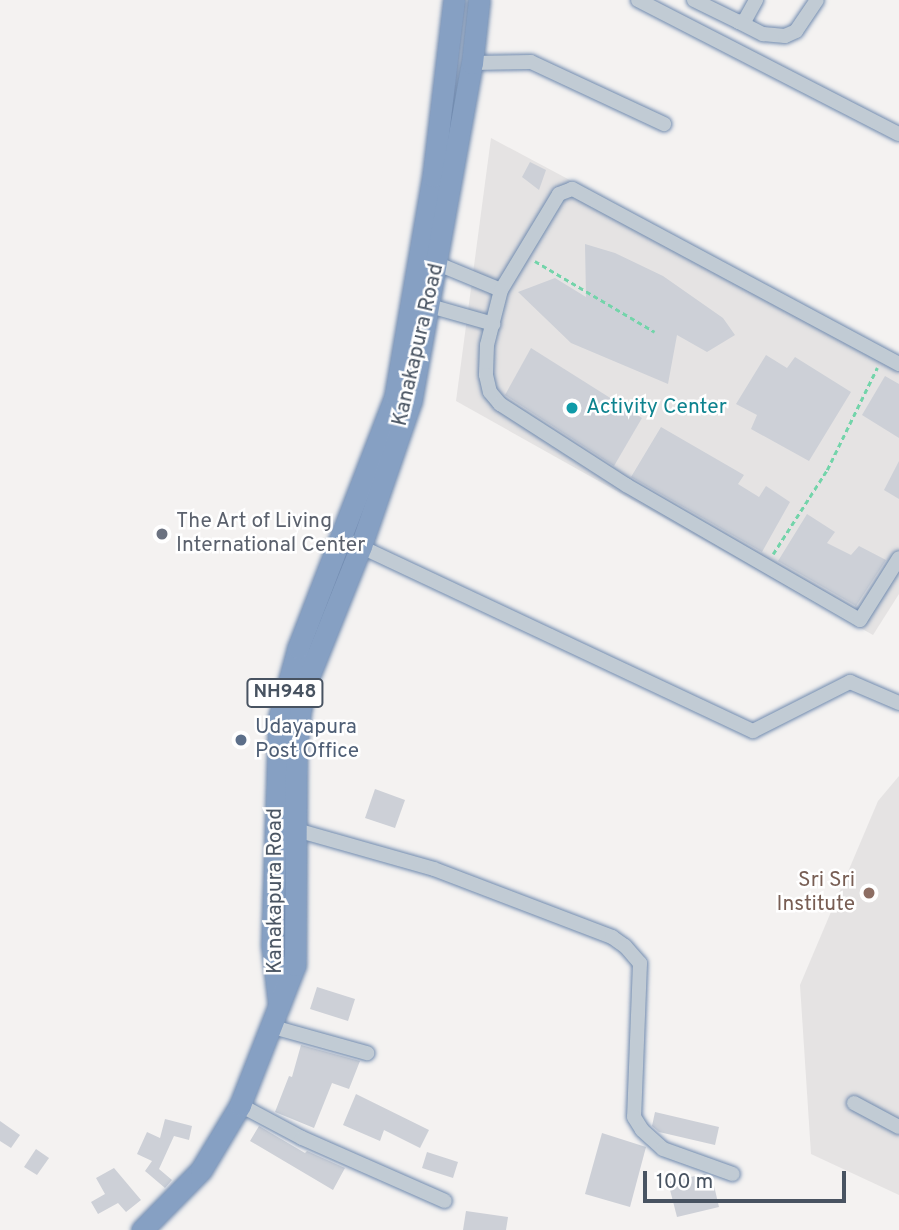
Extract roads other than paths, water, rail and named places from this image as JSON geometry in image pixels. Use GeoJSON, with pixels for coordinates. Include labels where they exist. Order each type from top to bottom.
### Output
{"type":"FeatureCollection","features":[{"type":"Feature","properties":{"kind":"highway","name":"Kanakapura Road"},"geometry":{"type":"LineString","coordinates":[[352,542],[395,396],[433,176],[454,0]]}},
{"type":"Feature","properties":{"kind":"highway","name":"Kanakapura Road"},"geometry":{"type":"LineString","coordinates":[[142,1230],[201,1170],[240,1105],[295,965],[296,830],[287,749],[279,718],[288,677],[352,542],[411,401],[438,264],[472,64],[479,0]]}},
{"type":"Feature","properties":{"kind":"highway","name":"Kanakapura Road"},"geometry":{"type":"LineString","coordinates":[[276,1018],[272,962],[287,749]]}},
{"type":"Feature","properties":{"kind":"street"},"geometry":{"type":"LineString","coordinates":[[638,0],[899,134]]}},
{"type":"Feature","properties":{"kind":"street"},"geometry":{"type":"LineString","coordinates":[[694,0],[775,38],[796,31],[817,0]]}},
{"type":"Feature","properties":{"kind":"street"},"geometry":{"type":"LineString","coordinates":[[738,22],[745,20],[756,0]]}},
{"type":"Feature","properties":{"kind":"street"},"geometry":{"type":"LineString","coordinates":[[472,64],[531,62],[664,124]]}},
{"type":"Feature","properties":{"kind":"street"},"geometry":{"type":"LineString","coordinates":[[899,364],[572,189],[559,194],[501,290],[487,345],[486,375],[490,392],[500,404],[626,485],[860,620],[899,558]]}},
{"type":"Feature","properties":{"kind":"street"},"geometry":{"type":"LineString","coordinates":[[438,264],[501,290]]}},
{"type":"Feature","properties":{"kind":"street"},"geometry":{"type":"LineString","coordinates":[[430,306],[493,324]]}},
{"type":"Feature","properties":{"kind":"street"},"geometry":{"type":"LineString","coordinates":[[352,542],[753,731],[850,682],[899,703]]}},
{"type":"Feature","properties":{"kind":"street"},"geometry":{"type":"LineString","coordinates":[[296,830],[434,869],[612,937],[625,946],[640,963],[634,1117],[642,1130],[663,1149],[733,1174]]}},
{"type":"Feature","properties":{"kind":"street"},"geometry":{"type":"LineString","coordinates":[[276,1018],[367,1053]]}},
{"type":"Feature","properties":{"kind":"street"},"geometry":{"type":"LineString","coordinates":[[854,1103],[899,1126]]}},
{"type":"Feature","properties":{"kind":"street"},"geometry":{"type":"LineString","coordinates":[[240,1105],[302,1138],[445,1201]]}},
{"type":"Feature","properties":{"kind":"place","name":"Activity Center"},"geometry":{"type":"Point","coordinates":[572,408]}},
{"type":"Feature","properties":{"kind":"place","name":"The Art of Living International Center"},"geometry":{"type":"Point","coordinates":[162,534]}},
{"type":"Feature","properties":{"kind":"place","name":"Udayapura Post Office"},"geometry":{"type":"Point","coordinates":[241,740]}},
{"type":"Feature","properties":{"kind":"place","name":"Sri Sri Institute"},"geometry":{"type":"Point","coordinates":[869,893]}}]}
